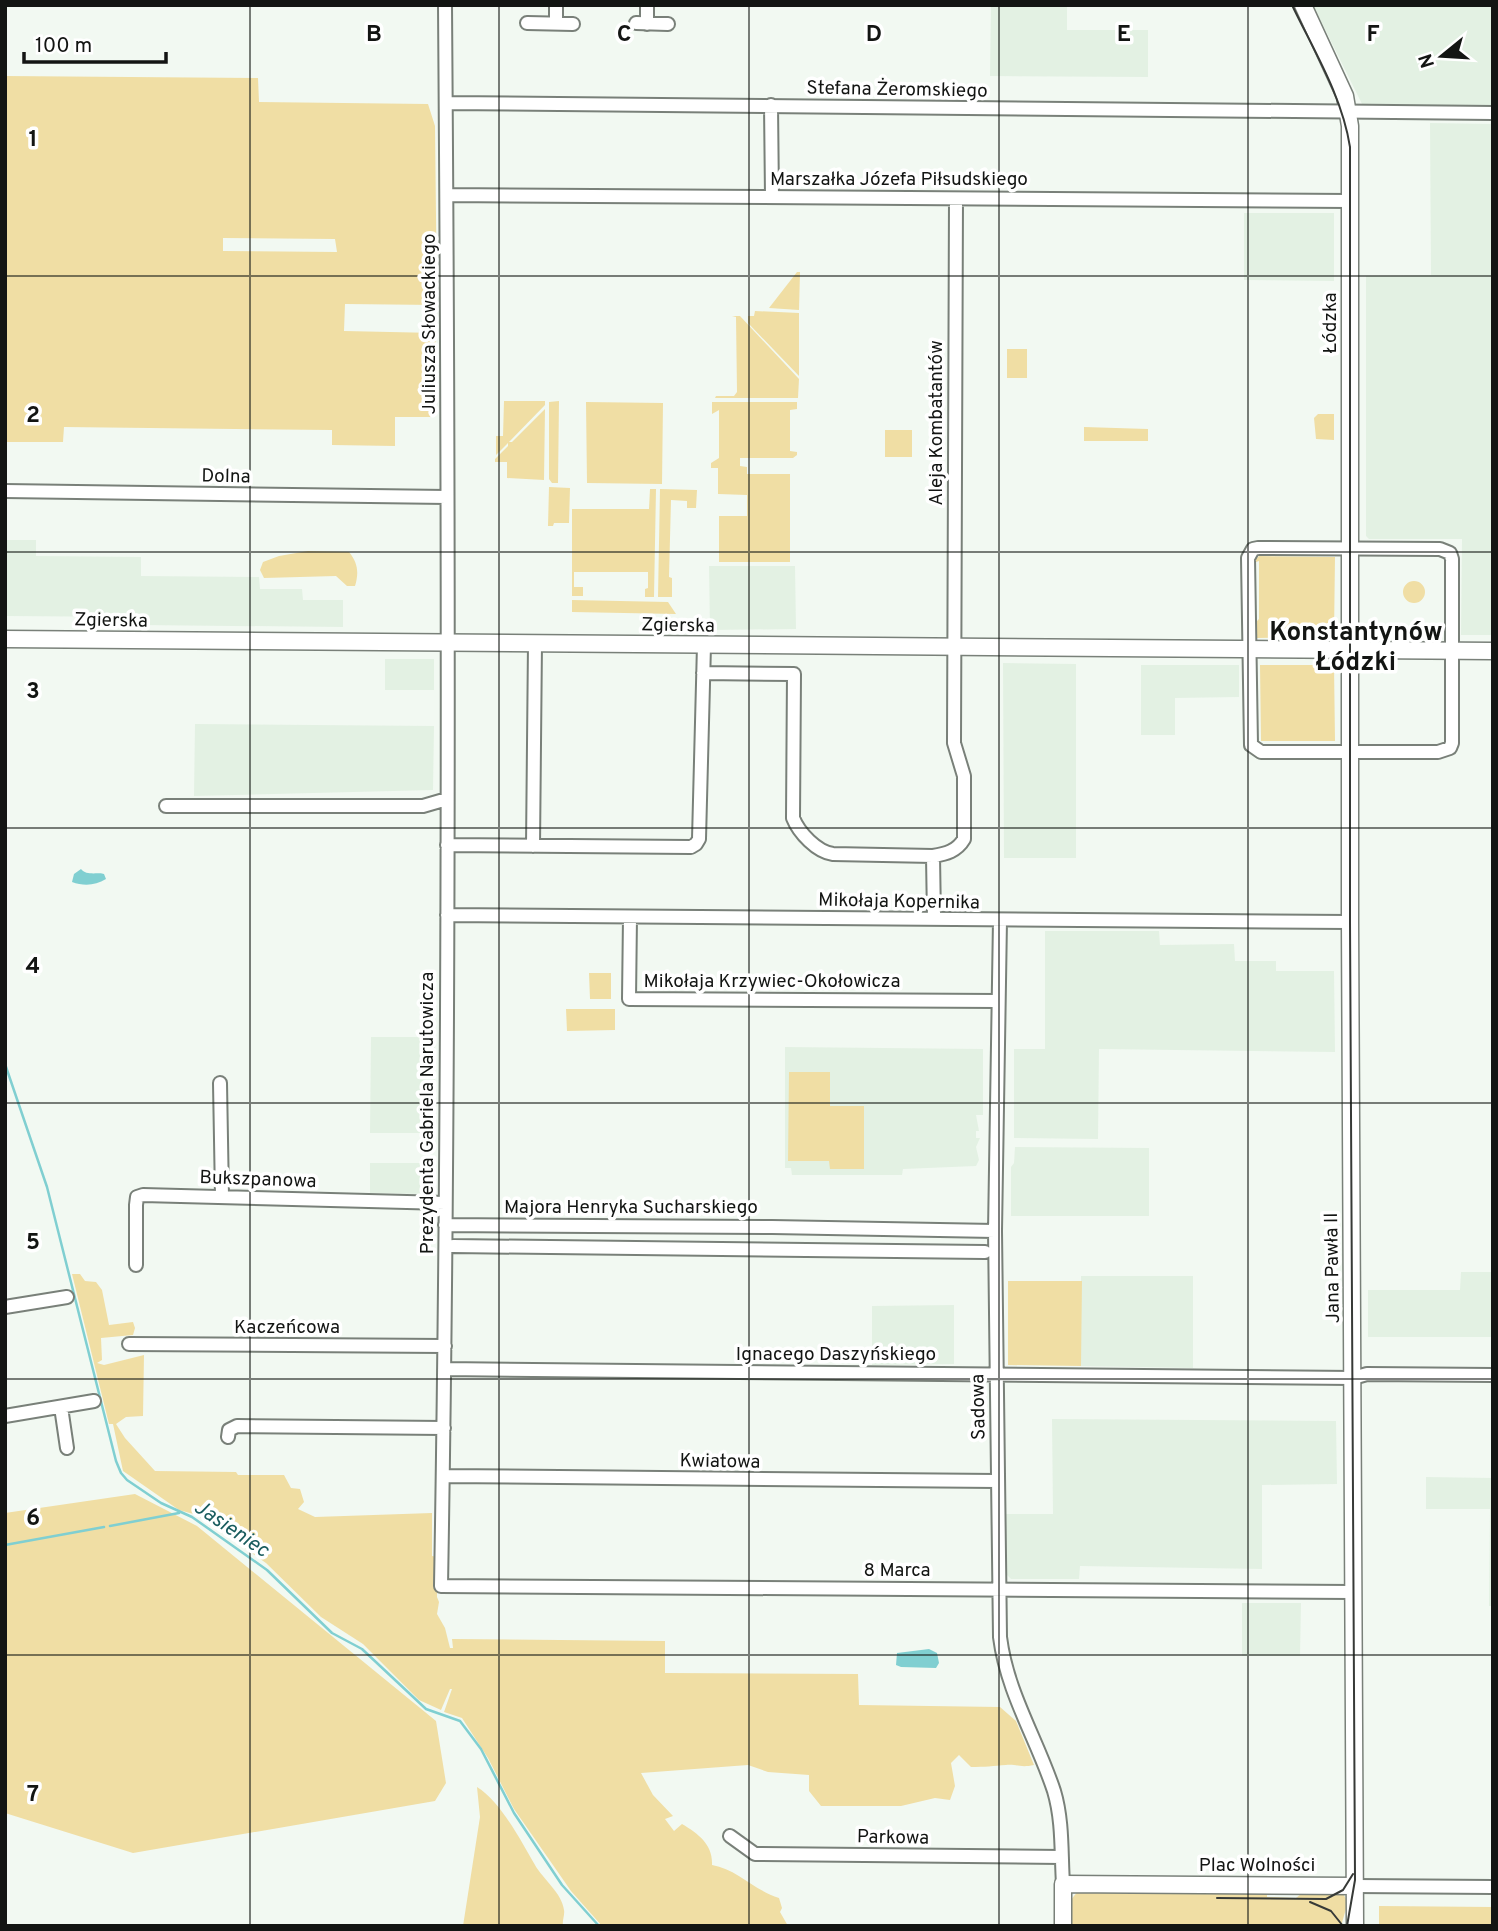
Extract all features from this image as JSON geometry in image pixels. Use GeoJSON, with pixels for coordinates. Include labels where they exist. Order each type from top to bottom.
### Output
{"type":"FeatureCollection","features":[{"type":"Feature","properties":{"kind":"main road","name":"Łódzka"},"geometry":{"type":"LineString","coordinates":[[1303,5],[1345,96],[1348,112],[1351,650]]}},
{"type":"Feature","properties":{"kind":"main road","name":"Zgierska"},"geometry":{"type":"LineString","coordinates":[[5,639],[1493,652]]}},
{"type":"Feature","properties":{"kind":"main road","name":"Jana Pawła II"},"geometry":{"type":"LineString","coordinates":[[1351,650],[1355,1926]]}},
{"type":"Feature","properties":{"kind":"main road","name":"Plac Wolności"},"geometry":{"type":"LineString","coordinates":[[1063,1884],[1355,1886]]}},
{"type":"Feature","properties":{"kind":"main road"},"geometry":{"type":"LineString","coordinates":[[1063,1884],[1063,1926]]}},
{"type":"Feature","properties":{"kind":"street","name":"Juliusza Słowackiego"},"geometry":{"type":"LineString","coordinates":[[445,5],[447,643]]}},
{"type":"Feature","properties":{"kind":"street"},"geometry":{"type":"LineString","coordinates":[[555,23],[556,5]]}},
{"type":"Feature","properties":{"kind":"street"},"geometry":{"type":"LineString","coordinates":[[647,5],[641,24],[668,24]]}},
{"type":"Feature","properties":{"kind":"street"},"geometry":{"type":"LineString","coordinates":[[527,23],[573,24]]}},
{"type":"Feature","properties":{"kind":"street","name":"Stefana Żeromskiego"},"geometry":{"type":"LineString","coordinates":[[446,103],[1493,113]]}},
{"type":"Feature","properties":{"kind":"street"},"geometry":{"type":"LineString","coordinates":[[771,105],[772,197]]}},
{"type":"Feature","properties":{"kind":"street","name":"Marszałka Józefa Piłsudskiego"},"geometry":{"type":"LineString","coordinates":[[447,195],[1350,201]]}},
{"type":"Feature","properties":{"kind":"street","name":"Aleja Kombatantów"},"geometry":{"type":"LineString","coordinates":[[933,856],[950,852],[964,839],[964,776],[954,743],[956,199]]}},
{"type":"Feature","properties":{"kind":"street","name":"Dolna"},"geometry":{"type":"LineString","coordinates":[[5,491],[447,497]]}},
{"type":"Feature","properties":{"kind":"street"},"geometry":{"type":"LineString","coordinates":[[1253,549],[1440,549],[1450,553],[1450,748],[1438,752],[1256,750],[1251,745],[1250,738],[1249,649],[1248,558],[1253,549]]}},
{"type":"Feature","properties":{"kind":"street","name":"Prezydenta Gabriela Narutowicza"},"geometry":{"type":"LineString","coordinates":[[441,1586],[445,1346],[447,643]]}},
{"type":"Feature","properties":{"kind":"street"},"geometry":{"type":"LineString","coordinates":[[533,846],[535,643]]}},
{"type":"Feature","properties":{"kind":"street"},"geometry":{"type":"LineString","coordinates":[[447,845],[691,847],[696,844],[699,839],[704,645]]}},
{"type":"Feature","properties":{"kind":"street"},"geometry":{"type":"LineString","coordinates":[[703,673],[794,674],[793,818],[806,837],[822,851],[833,854],[933,856],[934,919]]}},
{"type":"Feature","properties":{"kind":"street"},"geometry":{"type":"LineString","coordinates":[[166,806],[423,806],[447,799]]}},
{"type":"Feature","properties":{"kind":"street","name":"Mikołaja Kopernika"},"geometry":{"type":"LineString","coordinates":[[447,915],[1350,922]]}},
{"type":"Feature","properties":{"kind":"street","name":"Mikołaja Krzywiec-Okołowicza"},"geometry":{"type":"LineString","coordinates":[[630,916],[629,999],[998,1001]]}},
{"type":"Feature","properties":{"kind":"street","name":"Sadowa"},"geometry":{"type":"LineString","coordinates":[[1000,920],[995,1231],[1000,1637],[1006,1671],[1054,1792],[1060,1823],[1063,1884]]}},
{"type":"Feature","properties":{"kind":"street"},"geometry":{"type":"LineString","coordinates":[[220,1083],[222,1196]]}},
{"type":"Feature","properties":{"kind":"street","name":"Bukszpanowa"},"geometry":{"type":"LineString","coordinates":[[136,1265],[137,1198],[143,1195],[445,1203]]}},
{"type":"Feature","properties":{"kind":"street","name":"Majora Henryka Sucharskiego"},"geometry":{"type":"LineString","coordinates":[[444,1224],[995,1231]]}},
{"type":"Feature","properties":{"kind":"street","name":"Majora Henryka Sucharskiego"},"geometry":{"type":"LineString","coordinates":[[489,1225],[489,1246]]}},
{"type":"Feature","properties":{"kind":"street","name":"Majora Henryka Sucharskiego"},"geometry":{"type":"LineString","coordinates":[[772,1227],[772,1249]]}},
{"type":"Feature","properties":{"kind":"street"},"geometry":{"type":"LineString","coordinates":[[453,1246],[985,1252]]}},
{"type":"Feature","properties":{"kind":"street"},"geometry":{"type":"LineString","coordinates":[[5,1307],[67,1297]]}},
{"type":"Feature","properties":{"kind":"street","name":"Kaczeńcowa"},"geometry":{"type":"LineString","coordinates":[[129,1344],[445,1346]]}},
{"type":"Feature","properties":{"kind":"street","name":"Ignacego Daszyńskiego"},"geometry":{"type":"LineString","coordinates":[[444,1369],[1353,1378],[1367,1374],[1493,1375]]}},
{"type":"Feature","properties":{"kind":"street"},"geometry":{"type":"LineString","coordinates":[[5,1416],[94,1401]]}},
{"type":"Feature","properties":{"kind":"street"},"geometry":{"type":"LineString","coordinates":[[61,1407],[67,1448]]}},
{"type":"Feature","properties":{"kind":"street"},"geometry":{"type":"LineString","coordinates":[[228,1437],[229,1430],[237,1426],[444,1428]]}},
{"type":"Feature","properties":{"kind":"street","name":"Kwiatowa"},"geometry":{"type":"LineString","coordinates":[[443,1476],[997,1482]]}},
{"type":"Feature","properties":{"kind":"street","name":"8 Marca"},"geometry":{"type":"LineString","coordinates":[[441,1586],[1353,1592]]}},
{"type":"Feature","properties":{"kind":"street","name":"Parkowa"},"geometry":{"type":"LineString","coordinates":[[730,1836],[755,1854],[1062,1857]]}},
{"type":"Feature","properties":{"kind":"street","name":"Plac Wolności"},"geometry":{"type":"LineString","coordinates":[[1355,1886],[1493,1887]]}},
{"type":"Feature","properties":{"kind":"shaded area"},"geometry":{"type":"Polygon","coordinates":[[[991,5],[1067,5],[1067,30],[1148,30],[1148,77],[990,76],[991,5]]]}},
{"type":"Feature","properties":{"kind":"shaded area"},"geometry":{"type":"Polygon","coordinates":[[[1313,5],[1493,5],[1493,105],[1363,106],[1313,5]]]}},
{"type":"Feature","properties":{"kind":"shaded area"},"geometry":{"type":"Polygon","coordinates":[[[5,76],[258,78],[259,102],[428,104],[435,126],[437,305],[345,304],[344,331],[436,333],[433,417],[395,417],[395,446],[332,445],[332,430],[64,427],[63,442],[5,442],[5,76]],[[223,238],[223,251],[337,252],[335,239],[223,238]]]}},
{"type":"Feature","properties":{"kind":"shaded area"},"geometry":{"type":"Polygon","coordinates":[[[1430,123],[1493,124],[1493,635],[1461,635],[1462,539],[1369,539],[1366,536],[1366,276],[1431,275],[1430,123]]]}},
{"type":"Feature","properties":{"kind":"shaded area"},"geometry":{"type":"Polygon","coordinates":[[[1244,213],[1334,213],[1334,281],[1244,280],[1244,213]]]}},
{"type":"Feature","properties":{"kind":"shaded area"},"geometry":{"type":"Polygon","coordinates":[[[797,272],[800,272],[799,310],[769,308],[797,272]]]}},
{"type":"Feature","properties":{"kind":"shaded area"},"geometry":{"type":"Polygon","coordinates":[[[755,311],[799,313],[799,376],[748,323],[748,316],[754,316],[755,311]]]}},
{"type":"Feature","properties":{"kind":"shaded area"},"geometry":{"type":"Polygon","coordinates":[[[732,316],[740,316],[799,379],[798,398],[715,398],[734,396],[737,392],[736,317],[732,316]]]}},
{"type":"Feature","properties":{"kind":"shaded area"},"geometry":{"type":"Polygon","coordinates":[[[1007,349],[1027,349],[1027,378],[1007,378],[1007,349]]]}},
{"type":"Feature","properties":{"kind":"shaded area"},"geometry":{"type":"Polygon","coordinates":[[[504,401],[545,401],[545,405],[509,442],[545,409],[544,480],[507,478],[507,462],[495,462],[508,446],[508,443],[496,455],[496,436],[503,436],[504,401]]]}},
{"type":"Feature","properties":{"kind":"shaded area"},"geometry":{"type":"Polygon","coordinates":[[[559,401],[558,483],[552,483],[549,479],[549,402],[559,401]]]}},
{"type":"Feature","properties":{"kind":"shaded area"},"geometry":{"type":"Polygon","coordinates":[[[586,402],[663,403],[662,484],[587,483],[586,402]]]}},
{"type":"Feature","properties":{"kind":"shaded area"},"geometry":{"type":"Polygon","coordinates":[[[712,402],[797,402],[797,409],[790,410],[790,451],[797,452],[797,455],[793,458],[740,458],[740,466],[747,467],[747,474],[790,474],[790,562],[719,562],[719,516],[747,516],[747,495],[718,494],[718,468],[711,468],[711,463],[719,458],[719,410],[712,414],[712,402]]]}},
{"type":"Feature","properties":{"kind":"shaded area"},"geometry":{"type":"Polygon","coordinates":[[[1318,414],[1334,414],[1334,440],[1316,439],[1314,418],[1318,414]]]}},
{"type":"Feature","properties":{"kind":"shaded area"},"geometry":{"type":"Polygon","coordinates":[[[1084,427],[1148,429],[1148,441],[1084,441],[1084,427]]]}},
{"type":"Feature","properties":{"kind":"shaded area"},"geometry":{"type":"Polygon","coordinates":[[[885,430],[912,430],[912,457],[885,457],[885,430]]]}},
{"type":"Feature","properties":{"kind":"shaded area"},"geometry":{"type":"Polygon","coordinates":[[[549,487],[570,488],[569,523],[554,523],[553,526],[548,526],[549,487]]]}},
{"type":"Feature","properties":{"kind":"shaded area"},"geometry":{"type":"Polygon","coordinates":[[[650,489],[656,489],[654,597],[645,597],[648,572],[574,572],[574,587],[583,587],[583,596],[572,596],[572,509],[649,509],[650,489]]]}},
{"type":"Feature","properties":{"kind":"shaded area"},"geometry":{"type":"Polygon","coordinates":[[[660,489],[697,490],[696,508],[687,508],[687,501],[671,500],[669,577],[672,578],[672,597],[658,597],[660,489]]]}},
{"type":"Feature","properties":{"kind":"shaded area"},"geometry":{"type":"Polygon","coordinates":[[[5,540],[36,540],[36,556],[141,557],[141,576],[259,577],[260,589],[302,589],[303,600],[343,600],[343,627],[140,625],[140,617],[5,616],[5,540]]]}},
{"type":"Feature","properties":{"kind":"shaded area"},"geometry":{"type":"Polygon","coordinates":[[[308,551],[349,552],[357,568],[355,586],[347,586],[336,576],[264,578],[260,570],[263,562],[308,551]]]}},
{"type":"Feature","properties":{"kind":"shaded area"},"geometry":{"type":"Polygon","coordinates":[[[1259,556],[1335,557],[1334,635],[1257,638],[1259,561],[1256,562],[1256,559],[1259,556]]]}},
{"type":"Feature","properties":{"kind":"shaded area"},"geometry":{"type":"Polygon","coordinates":[[[709,566],[795,566],[796,629],[710,630],[709,566]]]}},
{"type":"Feature","properties":{"kind":"shaded area"},"geometry":{"type":"Polygon","coordinates":[[[1414,581],[1422,584],[1425,592],[1422,600],[1414,603],[1406,600],[1403,592],[1406,584],[1414,581]]]}},
{"type":"Feature","properties":{"kind":"shaded area"},"geometry":{"type":"Polygon","coordinates":[[[572,600],[668,602],[676,614],[572,612],[572,600]]]}},
{"type":"Feature","properties":{"kind":"shaded area"},"geometry":{"type":"Polygon","coordinates":[[[385,659],[434,659],[434,690],[385,690],[385,659]]]}},
{"type":"Feature","properties":{"kind":"shaded area"},"geometry":{"type":"Polygon","coordinates":[[[1003,663],[1076,664],[1076,858],[1004,858],[1003,663]]]}},
{"type":"Feature","properties":{"kind":"shaded area"},"geometry":{"type":"Polygon","coordinates":[[[1141,665],[1239,665],[1239,697],[1175,698],[1175,735],[1141,735],[1141,665]]]}},
{"type":"Feature","properties":{"kind":"shaded area"},"geometry":{"type":"Polygon","coordinates":[[[1260,665],[1334,665],[1335,741],[1261,741],[1260,665]]]}},
{"type":"Feature","properties":{"kind":"shaded area"},"geometry":{"type":"Polygon","coordinates":[[[195,724],[434,726],[433,790],[194,796],[195,724]]]}},
{"type":"Feature","properties":{"kind":"shaded area"},"geometry":{"type":"Polygon","coordinates":[[[1045,931],[1159,931],[1160,945],[1234,944],[1235,961],[1276,961],[1276,971],[1334,971],[1335,1052],[1099,1049],[1098,1139],[1014,1138],[1014,1049],[1045,1049],[1045,931]]]}},
{"type":"Feature","properties":{"kind":"shaded area"},"geometry":{"type":"Polygon","coordinates":[[[589,973],[611,973],[611,999],[590,999],[589,973]]]}},
{"type":"Feature","properties":{"kind":"shaded area"},"geometry":{"type":"Polygon","coordinates":[[[566,1009],[615,1009],[615,1030],[567,1031],[566,1009]]]}},
{"type":"Feature","properties":{"kind":"shaded area"},"geometry":{"type":"Polygon","coordinates":[[[371,1037],[435,1037],[434,1133],[370,1133],[371,1037]]]}},
{"type":"Feature","properties":{"kind":"shaded area"},"geometry":{"type":"Polygon","coordinates":[[[785,1047],[983,1049],[983,1115],[976,1115],[979,1131],[976,1131],[976,1138],[980,1138],[976,1147],[979,1160],[976,1166],[903,1169],[902,1175],[792,1175],[791,1168],[785,1168],[785,1047]]]}},
{"type":"Feature","properties":{"kind":"shaded area"},"geometry":{"type":"Polygon","coordinates":[[[789,1072],[830,1072],[830,1106],[864,1106],[864,1169],[830,1169],[829,1161],[788,1161],[789,1072]]]}},
{"type":"Feature","properties":{"kind":"shaded area"},"geometry":{"type":"Polygon","coordinates":[[[1015,1147],[1149,1148],[1149,1216],[1011,1216],[1011,1167],[1014,1163],[1015,1147]]]}},
{"type":"Feature","properties":{"kind":"shaded area"},"geometry":{"type":"Polygon","coordinates":[[[370,1163],[435,1163],[435,1183],[425,1194],[370,1193],[370,1163]]]}},
{"type":"Feature","properties":{"kind":"shaded area"},"geometry":{"type":"Polygon","coordinates":[[[1461,1272],[1493,1272],[1493,1337],[1368,1337],[1368,1290],[1460,1290],[1461,1272]]]}},
{"type":"Feature","properties":{"kind":"shaded area"},"geometry":{"type":"Polygon","coordinates":[[[72,1274],[80,1274],[85,1281],[96,1282],[102,1290],[109,1325],[133,1322],[133,1335],[101,1338],[102,1360],[97,1363],[104,1365],[144,1355],[143,1416],[126,1417],[116,1424],[155,1471],[284,1475],[291,1488],[300,1489],[304,1502],[298,1509],[315,1517],[432,1513],[432,1556],[437,1557],[437,1614],[445,1628],[450,1648],[453,1648],[452,1639],[665,1641],[665,1673],[858,1674],[859,1705],[1000,1707],[1016,1721],[1034,1765],[971,1767],[959,1755],[951,1763],[955,1786],[950,1800],[935,1798],[901,1806],[821,1806],[809,1791],[809,1775],[768,1772],[748,1765],[641,1773],[653,1795],[673,1816],[665,1819],[674,1831],[682,1824],[699,1836],[707,1846],[712,1865],[730,1871],[779,1898],[782,1908],[780,1912],[788,1926],[602,1926],[571,1891],[514,1809],[488,1758],[462,1718],[444,1712],[452,1689],[441,1710],[419,1700],[363,1644],[321,1617],[266,1563],[197,1515],[179,1510],[123,1471],[72,1274]]]}},
{"type":"Feature","properties":{"kind":"shaded area"},"geometry":{"type":"Polygon","coordinates":[[[1081,1276],[1193,1276],[1193,1368],[1081,1366],[1081,1276]]]}},
{"type":"Feature","properties":{"kind":"shaded area"},"geometry":{"type":"Polygon","coordinates":[[[1008,1281],[1082,1281],[1081,1366],[1008,1365],[1008,1281]]]}},
{"type":"Feature","properties":{"kind":"shaded area"},"geometry":{"type":"Polygon","coordinates":[[[954,1305],[954,1364],[872,1365],[872,1306],[954,1305]]]}},
{"type":"Feature","properties":{"kind":"shaded area"},"geometry":{"type":"Polygon","coordinates":[[[1052,1419],[1336,1421],[1337,1484],[1262,1485],[1262,1569],[1080,1566],[1079,1579],[1011,1579],[1007,1575],[1006,1514],[1053,1514],[1052,1419]]]}},
{"type":"Feature","properties":{"kind":"shaded area"},"geometry":{"type":"Polygon","coordinates":[[[1426,1477],[1493,1478],[1493,1606],[1489,1606],[1490,1509],[1426,1509],[1426,1477]]]}},
{"type":"Feature","properties":{"kind":"shaded area"},"geometry":{"type":"Polygon","coordinates":[[[135,1494],[197,1526],[436,1721],[446,1783],[435,1801],[133,1853],[5,1813],[5,1513],[135,1494]]]}},
{"type":"Feature","properties":{"kind":"shaded area"},"geometry":{"type":"Polygon","coordinates":[[[1242,1603],[1301,1603],[1300,1656],[1242,1656],[1242,1603]]]}},
{"type":"Feature","properties":{"kind":"shaded area"},"geometry":{"type":"Polygon","coordinates":[[[477,1787],[502,1812],[538,1870],[560,1898],[564,1912],[563,1926],[463,1926],[480,1817],[477,1787]]]}},
{"type":"Feature","properties":{"kind":"shaded area"},"geometry":{"type":"Polygon","coordinates":[[[1081,1889],[1241,1892],[1267,1894],[1267,1897],[1296,1898],[1301,1894],[1343,1894],[1348,1902],[1341,1926],[1068,1926],[1069,1905],[1081,1889]]]}},
{"type":"Feature","properties":{"kind":"shaded area"},"geometry":{"type":"Polygon","coordinates":[[[1379,1906],[1493,1907],[1493,1926],[1379,1926],[1379,1906]]]}},
{"type":"Feature","properties":{"kind":"water"},"geometry":{"type":"Polygon","coordinates":[[[81,869],[89,873],[104,874],[106,879],[89,885],[72,882],[74,874],[81,869]]]}},
{"type":"Feature","properties":{"kind":"water"},"geometry":{"type":"Polygon","coordinates":[[[929,1649],[937,1653],[939,1663],[936,1668],[896,1665],[897,1653],[929,1649]]]}},
{"type":"Feature","properties":{"kind":"waterway","name":"Jasieniec"},"geometry":{"type":"LineString","coordinates":[[5,1064],[47,1187],[121,1473],[161,1503],[192,1517],[267,1570],[332,1633],[362,1649],[426,1709],[460,1721],[481,1749],[514,1813],[562,1885],[599,1926]]}},
{"type":"Feature","properties":{"kind":"waterway"},"geometry":{"type":"LineString","coordinates":[[110,1526],[179,1513]]}},
{"type":"Feature","properties":{"kind":"waterway"},"geometry":{"type":"LineString","coordinates":[[5,1545],[104,1527]]}},
{"type":"Feature","properties":{"kind":"tram line"},"geometry":{"type":"LineString","coordinates":[[1292,5],[1334,92],[1350,147],[1350,922],[1355,1880],[1347,1926]]}},
{"type":"Feature","properties":{"kind":"tram line"},"geometry":{"type":"LineString","coordinates":[[1217,1898],[1326,1899],[1343,1890],[1353,1874]]}},
{"type":"Feature","properties":{"kind":"tram line"},"geometry":{"type":"LineString","coordinates":[[1310,1902],[1331,1911],[1343,1926]]}},
{"type":"Feature","properties":{"kind":"district","name":"Konstantynów Łódzki"},"geometry":{"type":"Point","coordinates":[1356,646]}}]}
